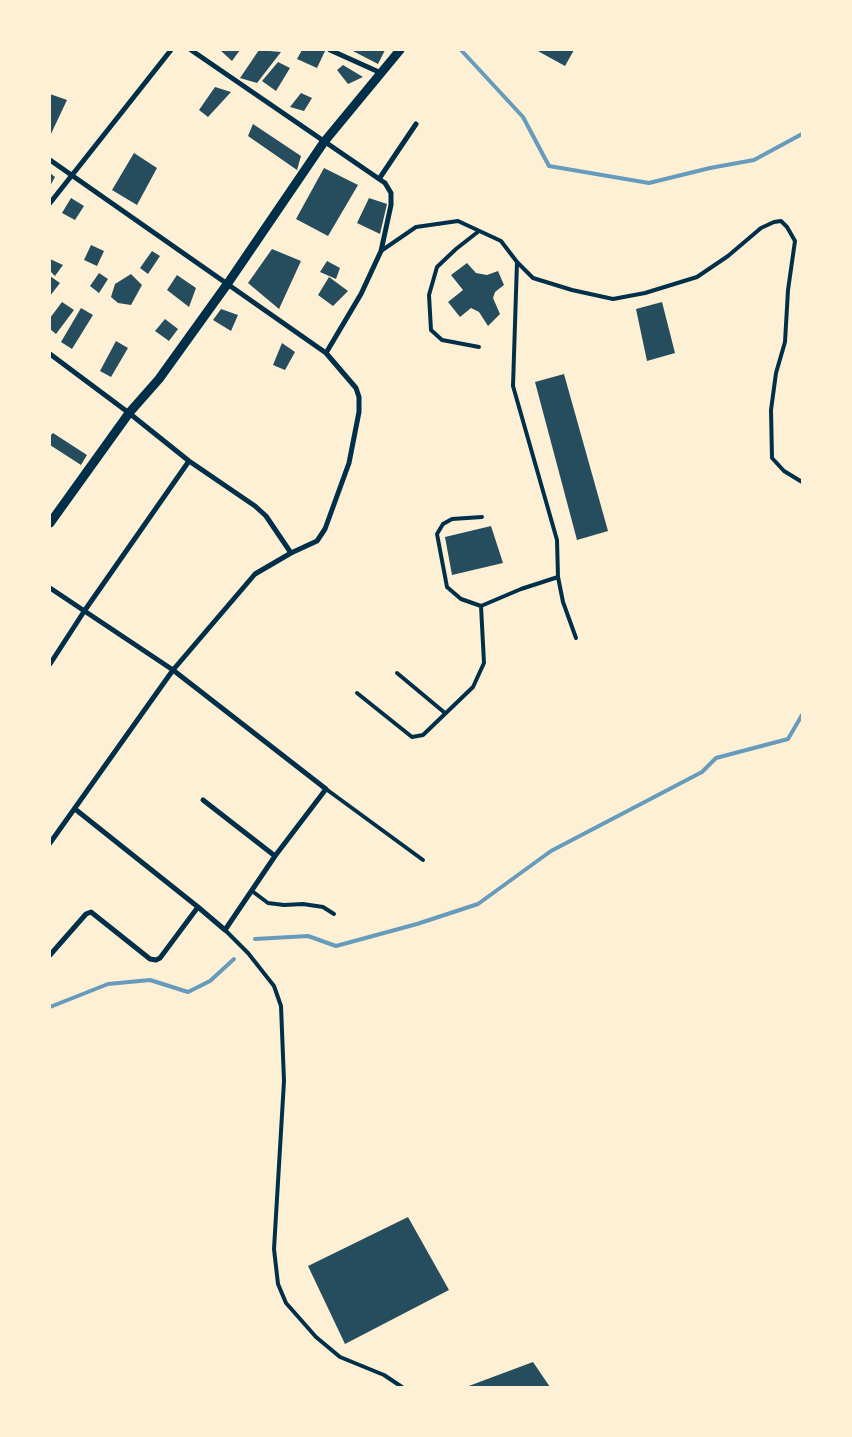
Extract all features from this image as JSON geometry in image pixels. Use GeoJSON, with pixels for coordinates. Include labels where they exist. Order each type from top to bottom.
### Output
{"type":"FeatureCollection","features":[{"type":"Feature","properties":{"kind":"street"},"geometry":{"type":"LineString","coordinates":[[50,203],[170,50]]}},
{"type":"Feature","properties":{"kind":"street"},"geometry":{"type":"LineString","coordinates":[[191,50],[386,184],[391,194],[391,205],[381,251],[361,294],[326,353]]}},
{"type":"Feature","properties":{"kind":"street"},"geometry":{"type":"LineString","coordinates":[[330,50],[381,73]]}},
{"type":"Feature","properties":{"kind":"street"},"geometry":{"type":"LineString","coordinates":[[50,523],[130,413],[159,379],[228,283],[324,142],[400,50]]}},
{"type":"Feature","properties":{"kind":"street"},"geometry":{"type":"LineString","coordinates":[[379,179],[416,124]]}},
{"type":"Feature","properties":{"kind":"street"},"geometry":{"type":"LineString","coordinates":[[50,160],[326,353],[356,388],[359,397],[359,412],[349,463],[325,529],[317,541],[291,553],[255,574],[173,670],[50,843]]}},
{"type":"Feature","properties":{"kind":"street"},"geometry":{"type":"LineString","coordinates":[[50,354],[130,413],[190,461],[255,506],[266,516],[291,553]]}},
{"type":"Feature","properties":{"kind":"street"},"geometry":{"type":"LineString","coordinates":[[50,664],[85,610],[190,461]]}},
{"type":"Feature","properties":{"kind":"street"},"geometry":{"type":"LineString","coordinates":[[50,588],[173,670],[326,789],[275,856],[224,930],[75,809]]}},
{"type":"Feature","properties":{"kind":"street"},"geometry":{"type":"LineString","coordinates":[[203,800],[275,856]]}},
{"type":"Feature","properties":{"kind":"street"},"geometry":{"type":"LineString","coordinates":[[50,955],[86,914],[91,912],[150,959],[156,960],[160,958],[198,907]]}},
{"type":"Feature","properties":{"kind":"lane"},"geometry":{"type":"LineString","coordinates":[[381,251],[416,227],[458,221],[500,241],[533,278],[572,290],[613,299],[645,293],[697,277],[728,256],[761,228],[781,221],[795,241],[788,290],[785,342],[776,373],[771,410],[772,458],[784,471],[802,482]]}},
{"type":"Feature","properties":{"kind":"lane"},"geometry":{"type":"LineString","coordinates":[[479,231],[437,267],[429,295],[431,330],[442,340],[479,347]]}},
{"type":"Feature","properties":{"kind":"lane"},"geometry":{"type":"LineString","coordinates":[[517,262],[513,386],[557,540],[558,577],[563,602],[576,638]]}},
{"type":"Feature","properties":{"kind":"lane"},"geometry":{"type":"LineString","coordinates":[[482,517],[452,519],[443,524],[437,534],[447,587],[461,599],[481,606],[521,589],[558,577]]}},
{"type":"Feature","properties":{"kind":"lane"},"geometry":{"type":"LineString","coordinates":[[357,693],[412,737],[423,735],[473,687],[484,663],[481,606]]}},
{"type":"Feature","properties":{"kind":"lane"},"geometry":{"type":"LineString","coordinates":[[396,673],[445,713]]}},
{"type":"Feature","properties":{"kind":"lane"},"geometry":{"type":"LineString","coordinates":[[326,789],[422,860]]}},
{"type":"Feature","properties":{"kind":"lane"},"geometry":{"type":"LineString","coordinates":[[252,891],[268,903],[284,905],[303,904],[323,907],[334,914]]}},
{"type":"Feature","properties":{"kind":"lane"},"geometry":{"type":"LineString","coordinates":[[224,930],[248,953],[274,986],[281,1006],[284,1081],[274,1249],[278,1284],[286,1303],[316,1337],[340,1357],[384,1375],[402,1387]]}},
{"type":"Feature","properties":{"kind":"building"},"geometry":{"type":"Polygon","coordinates":[[[220,50],[240,50],[232,61],[220,50]]]}},
{"type":"Feature","properties":{"kind":"building"},"geometry":{"type":"Polygon","coordinates":[[[259,50],[281,52],[257,83],[240,78],[259,50]]]}},
{"type":"Feature","properties":{"kind":"building"},"geometry":{"type":"Polygon","coordinates":[[[302,50],[325,51],[317,68],[297,59],[302,50]]]}},
{"type":"Feature","properties":{"kind":"building"},"geometry":{"type":"Polygon","coordinates":[[[351,50],[385,50],[378,64],[351,50]]]}},
{"type":"Feature","properties":{"kind":"building"},"geometry":{"type":"Polygon","coordinates":[[[536,50],[574,50],[565,66],[536,50]]]}},
{"type":"Feature","properties":{"kind":"building"},"geometry":{"type":"Polygon","coordinates":[[[278,62],[290,68],[276,91],[262,81],[278,62]]]}},
{"type":"Feature","properties":{"kind":"building"},"geometry":{"type":"Polygon","coordinates":[[[343,65],[363,77],[348,84],[337,70],[343,65]]]}},
{"type":"Feature","properties":{"kind":"building"},"geometry":{"type":"Polygon","coordinates":[[[215,87],[231,92],[208,117],[199,110],[215,87]]]}},
{"type":"Feature","properties":{"kind":"building"},"geometry":{"type":"Polygon","coordinates":[[[301,93],[312,98],[304,111],[290,107],[301,93]]]}},
{"type":"Feature","properties":{"kind":"building"},"geometry":{"type":"Polygon","coordinates":[[[50,94],[67,100],[50,136],[50,94]]]}},
{"type":"Feature","properties":{"kind":"building"},"geometry":{"type":"Polygon","coordinates":[[[253,124],[301,156],[297,170],[248,136],[253,124]]]}},
{"type":"Feature","properties":{"kind":"building"},"geometry":{"type":"Polygon","coordinates":[[[134,153],[157,168],[137,205],[112,190],[134,153]]]}},
{"type":"Feature","properties":{"kind":"building"},"geometry":{"type":"Polygon","coordinates":[[[324,168],[358,185],[328,236],[296,219],[324,168]]]}},
{"type":"Feature","properties":{"kind":"building"},"geometry":{"type":"Polygon","coordinates":[[[50,173],[55,177],[50,186],[50,173]]]}},
{"type":"Feature","properties":{"kind":"building"},"geometry":{"type":"Polygon","coordinates":[[[71,198],[84,206],[75,220],[62,213],[71,198]]]}},
{"type":"Feature","properties":{"kind":"building"},"geometry":{"type":"Polygon","coordinates":[[[369,198],[387,204],[380,234],[357,223],[369,198]]]}},
{"type":"Feature","properties":{"kind":"building"},"geometry":{"type":"Polygon","coordinates":[[[91,245],[104,251],[97,266],[84,260],[91,245]]]}},
{"type":"Feature","properties":{"kind":"building"},"geometry":{"type":"Polygon","coordinates":[[[272,249],[301,261],[279,309],[248,283],[272,249]]]}},
{"type":"Feature","properties":{"kind":"building"},"geometry":{"type":"Polygon","coordinates":[[[152,251],[160,256],[148,274],[140,268],[152,251]]]}},
{"type":"Feature","properties":{"kind":"building"},"geometry":{"type":"Polygon","coordinates":[[[50,259],[63,265],[55,276],[50,271],[50,259]]]}},
{"type":"Feature","properties":{"kind":"building"},"geometry":{"type":"Polygon","coordinates":[[[327,261],[340,268],[336,279],[320,272],[327,261]]]}},
{"type":"Feature","properties":{"kind":"building"},"geometry":{"type":"Polygon","coordinates":[[[467,263],[476,273],[487,275],[498,271],[504,285],[495,292],[493,298],[500,314],[488,326],[479,312],[471,308],[460,317],[448,302],[463,290],[451,275],[467,263]]]}},
{"type":"Feature","properties":{"kind":"building"},"geometry":{"type":"Polygon","coordinates":[[[99,273],[108,279],[99,293],[90,286],[99,273]]]}},
{"type":"Feature","properties":{"kind":"building"},"geometry":{"type":"Polygon","coordinates":[[[131,274],[142,285],[131,305],[118,303],[111,297],[115,284],[131,274]]]}},
{"type":"Feature","properties":{"kind":"building"},"geometry":{"type":"Polygon","coordinates":[[[177,275],[196,288],[189,307],[167,290],[177,275]]]}},
{"type":"Feature","properties":{"kind":"building"},"geometry":{"type":"Polygon","coordinates":[[[50,276],[60,283],[50,296],[50,276]]]}},
{"type":"Feature","properties":{"kind":"building"},"geometry":{"type":"Polygon","coordinates":[[[329,277],[348,291],[333,306],[318,295],[329,277]]]}},
{"type":"Feature","properties":{"kind":"building"},"geometry":{"type":"Polygon","coordinates":[[[62,302],[74,310],[56,334],[50,329],[50,318],[62,302]]]}},
{"type":"Feature","properties":{"kind":"building"},"geometry":{"type":"Polygon","coordinates":[[[662,302],[675,353],[647,361],[636,309],[662,302]]]}},
{"type":"Feature","properties":{"kind":"building"},"geometry":{"type":"Polygon","coordinates":[[[81,308],[93,315],[72,349],[61,342],[81,308]]]}},
{"type":"Feature","properties":{"kind":"building"},"geometry":{"type":"Polygon","coordinates":[[[221,309],[238,315],[231,331],[213,320],[221,309]]]}},
{"type":"Feature","properties":{"kind":"building"},"geometry":{"type":"Polygon","coordinates":[[[165,319],[178,329],[169,341],[155,331],[165,319]]]}},
{"type":"Feature","properties":{"kind":"building"},"geometry":{"type":"Polygon","coordinates":[[[116,341],[128,348],[111,377],[100,371],[116,341]]]}},
{"type":"Feature","properties":{"kind":"building"},"geometry":{"type":"Polygon","coordinates":[[[282,343],[295,352],[285,370],[273,365],[282,343]]]}},
{"type":"Feature","properties":{"kind":"building"},"geometry":{"type":"Polygon","coordinates":[[[564,374],[608,531],[577,540],[535,382],[564,374]]]}},
{"type":"Feature","properties":{"kind":"building"},"geometry":{"type":"Polygon","coordinates":[[[53,433],[87,455],[81,465],[50,445],[50,436],[53,433]]]}},
{"type":"Feature","properties":{"kind":"building"},"geometry":{"type":"Polygon","coordinates":[[[491,526],[503,563],[452,575],[445,537],[491,526]]]}},
{"type":"Feature","properties":{"kind":"building"},"geometry":{"type":"Polygon","coordinates":[[[408,1217],[449,1290],[345,1344],[308,1266],[408,1217]]]}},
{"type":"Feature","properties":{"kind":"building"},"geometry":{"type":"Polygon","coordinates":[[[533,1362],[550,1387],[466,1387],[533,1362]]]}},
{"type":"Feature","properties":{"kind":"waterway"},"geometry":{"type":"LineString","coordinates":[[461,50],[523,117],[549,166],[649,183],[710,168],[754,160],[802,134]]}},
{"type":"Feature","properties":{"kind":"waterway"},"geometry":{"type":"LineString","coordinates":[[255,939],[308,936],[336,946],[417,924],[478,904],[551,851],[702,772],[716,758],[788,739],[802,715]]}},
{"type":"Feature","properties":{"kind":"waterway"},"geometry":{"type":"LineString","coordinates":[[50,1007],[108,984],[150,980],[188,992],[210,981],[234,959]]}}]}
